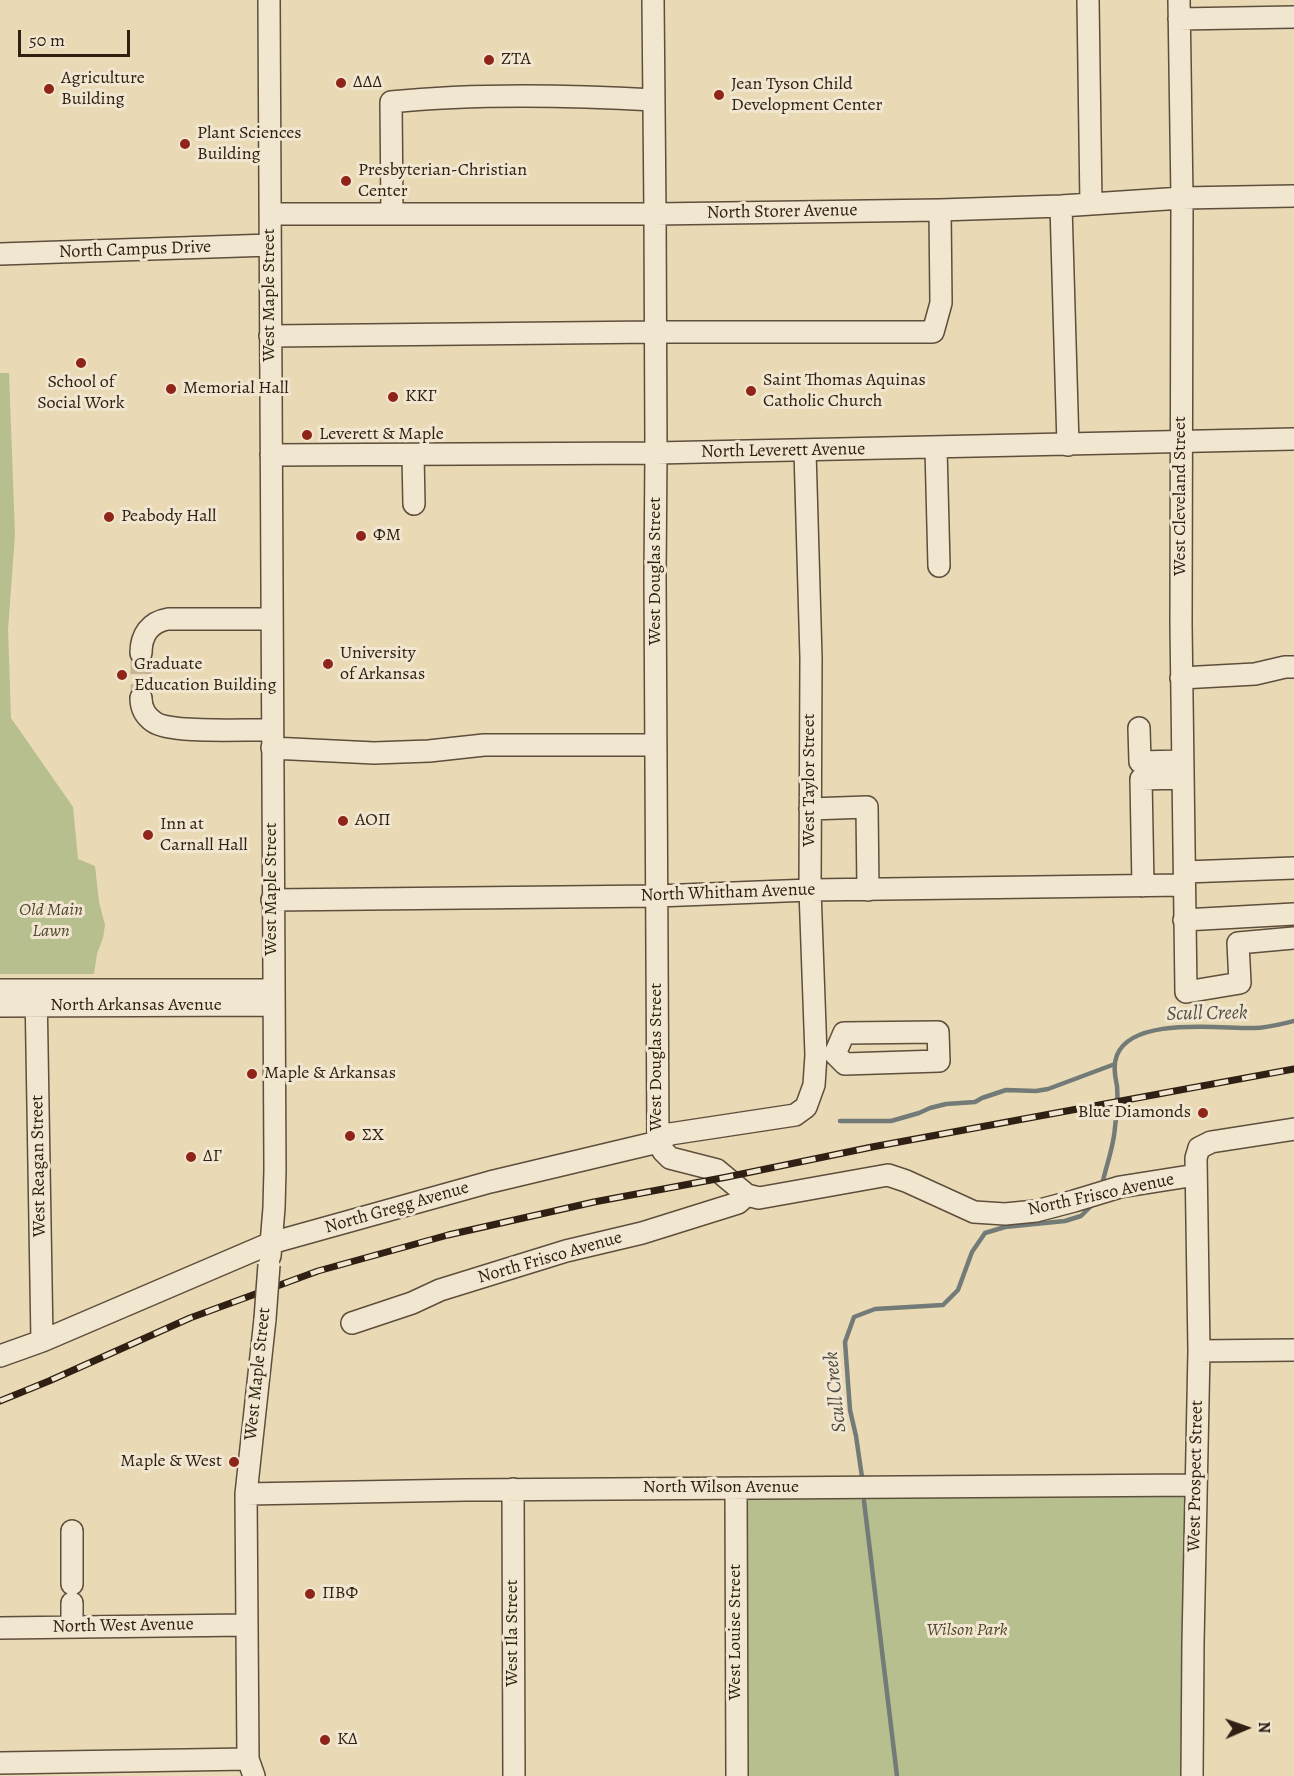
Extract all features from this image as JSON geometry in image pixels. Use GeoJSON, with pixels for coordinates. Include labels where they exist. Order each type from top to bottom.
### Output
{"type":"FeatureCollection","features":[{"type":"Feature","properties":{"kind":"street","name":"West Maple Street"},"geometry":{"type":"LineString","coordinates":[[251,1767],[246,1625],[246,1494],[265,1319],[275,1169],[269,0]]}},
{"type":"Feature","properties":{"kind":"street","name":"West Douglas Street"},"geometry":{"type":"LineString","coordinates":[[652,0],[655,214],[658,1142]]}},
{"type":"Feature","properties":{"kind":"street"},"geometry":{"type":"LineString","coordinates":[[1088,0],[1091,204]]}},
{"type":"Feature","properties":{"kind":"street"},"geometry":{"type":"LineString","coordinates":[[1179,9],[1294,17]]}},
{"type":"Feature","properties":{"kind":"street","name":"West Cleveland Street"},"geometry":{"type":"LineString","coordinates":[[1179,9],[1182,198],[1181,678],[1186,992],[1240,983],[1238,943],[1294,938]]}},
{"type":"Feature","properties":{"kind":"street"},"geometry":{"type":"LineString","coordinates":[[392,214],[391,102],[552,96],[654,100]]}},
{"type":"Feature","properties":{"kind":"street","name":"North Storer Avenue"},"geometry":{"type":"LineString","coordinates":[[270,214],[655,214],[940,210],[1061,206],[1182,198],[1294,196]]}},
{"type":"Feature","properties":{"kind":"street"},"geometry":{"type":"LineString","coordinates":[[1061,206],[1068,445]]}},
{"type":"Feature","properties":{"kind":"street"},"geometry":{"type":"LineString","coordinates":[[270,336],[933,332],[941,303],[940,210]]}},
{"type":"Feature","properties":{"kind":"street","name":"North Campus Drive"},"geometry":{"type":"LineString","coordinates":[[0,254],[270,245]]}},
{"type":"Feature","properties":{"kind":"street","name":"North Leverett Avenue"},"geometry":{"type":"LineString","coordinates":[[271,455],[805,451],[1294,439]]}},
{"type":"Feature","properties":{"kind":"street"},"geometry":{"type":"LineString","coordinates":[[936,448],[939,566]]}},
{"type":"Feature","properties":{"kind":"street","name":"West Taylor Street"},"geometry":{"type":"LineString","coordinates":[[805,451],[811,657],[810,890],[826,1054],[806,1107]]}},
{"type":"Feature","properties":{"kind":"street"},"geometry":{"type":"LineString","coordinates":[[413,454],[414,504]]}},
{"type":"Feature","properties":{"kind":"street"},"geometry":{"type":"LineString","coordinates":[[141,652],[146,630],[160,620],[272,619]]}},
{"type":"Feature","properties":{"kind":"street"},"geometry":{"type":"LineString","coordinates":[[1181,678],[1255,674],[1294,667]]}},
{"type":"Feature","properties":{"kind":"street"},"geometry":{"type":"LineString","coordinates":[[141,698],[143,710],[154,723],[171,728],[374,753],[429,751],[484,745],[656,745]]}},
{"type":"Feature","properties":{"kind":"street"},"geometry":{"type":"LineString","coordinates":[[1138,728],[1140,762],[1182,769]]}},
{"type":"Feature","properties":{"kind":"street"},"geometry":{"type":"LineString","coordinates":[[1143,886],[1141,779],[1182,769]]}},
{"type":"Feature","properties":{"kind":"street"},"geometry":{"type":"LineString","coordinates":[[810,809],[867,807],[868,890]]}},
{"type":"Feature","properties":{"kind":"street","name":"North Whitham Avenue"},"geometry":{"type":"LineString","coordinates":[[272,900],[657,896],[810,890],[1143,886],[1184,879],[1294,868]]}},
{"type":"Feature","properties":{"kind":"street"},"geometry":{"type":"LineString","coordinates":[[1184,920],[1294,914]]}},
{"type":"Feature","properties":{"kind":"street","name":"North Arkansas Avenue"},"geometry":{"type":"LineString","coordinates":[[0,990],[36,998]]}},
{"type":"Feature","properties":{"kind":"street","name":"North Arkansas Avenue"},"geometry":{"type":"LineString","coordinates":[[0,1006],[36,998],[273,998]]}},
{"type":"Feature","properties":{"kind":"street","name":"West Reagan Street"},"geometry":{"type":"LineString","coordinates":[[36,998],[42,1341]]}},
{"type":"Feature","properties":{"kind":"street","name":"North Gregg Avenue"},"geometry":{"type":"LineString","coordinates":[[0,1356],[42,1341],[271,1243],[490,1182],[658,1142],[670,1134],[795,1115],[806,1107]]}},
{"type":"Feature","properties":{"kind":"street","name":"North Frisco Avenue"},"geometry":{"type":"LineString","coordinates":[[352,1323],[412,1303],[450,1287],[566,1251],[642,1233],[738,1203],[747,1195],[759,1198],[888,1175],[974,1212],[1005,1214],[1036,1211],[1120,1187],[1196,1175],[1196,1158],[1199,1148],[1211,1142],[1294,1129]]}},
{"type":"Feature","properties":{"kind":"street"},"geometry":{"type":"LineString","coordinates":[[658,1142],[670,1158],[717,1170],[747,1195]]}},
{"type":"Feature","properties":{"kind":"street","name":"West Prospect Street"},"geometry":{"type":"LineString","coordinates":[[1192,1776],[1199,1351],[1196,1175]]}},
{"type":"Feature","properties":{"kind":"street"},"geometry":{"type":"LineString","coordinates":[[1199,1351],[1294,1350]]}},
{"type":"Feature","properties":{"kind":"street","name":"North Wilson Avenue"},"geometry":{"type":"LineString","coordinates":[[246,1494],[513,1489],[1196,1485]]}},
{"type":"Feature","properties":{"kind":"street","name":"West Louise Street"},"geometry":{"type":"LineString","coordinates":[[735,1488],[737,1776]]}},
{"type":"Feature","properties":{"kind":"street","name":"West Ila Street"},"geometry":{"type":"LineString","coordinates":[[513,1489],[514,1776]]}},
{"type":"Feature","properties":{"kind":"street"},"geometry":{"type":"LineString","coordinates":[[72,1531],[72,1627]]}},
{"type":"Feature","properties":{"kind":"street","name":"North West Avenue"},"geometry":{"type":"LineString","coordinates":[[0,1628],[246,1625]]}},
{"type":"Feature","properties":{"kind":"street"},"geometry":{"type":"LineString","coordinates":[[0,1763],[251,1767]]}},
{"type":"Feature","properties":{"kind":"green space","name":"Old Main Lawn"},"geometry":{"type":"Polygon","coordinates":[[[0,373],[9,373],[15,535],[8,629],[11,718],[73,807],[78,859],[95,866],[99,902],[105,925],[94,974],[0,974],[0,373]]]}},
{"type":"Feature","properties":{"kind":"green space","name":"Wilson Park"},"geometry":{"type":"Polygon","coordinates":[[[1196,1485],[1192,1776],[737,1776],[736,1488],[1196,1485]]]}},
{"type":"Feature","properties":{"kind":"waterway","name":"Scull Creek"},"geometry":{"type":"LineString","coordinates":[[1102,1185],[1113,1141],[1116,1117],[1115,1063],[1117,1055],[1126,1043],[1140,1034],[1179,1027],[1259,1028],[1294,1021]]}},
{"type":"Feature","properties":{"kind":"waterway"},"geometry":{"type":"LineString","coordinates":[[840,1121],[891,1121],[946,1104],[975,1102],[1006,1090],[1048,1089],[1115,1064]]}},
{"type":"Feature","properties":{"kind":"waterway","name":"Scull Creek"},"geometry":{"type":"LineString","coordinates":[[862,1477],[850,1410],[845,1342],[854,1317],[875,1309],[943,1305],[958,1290],[972,1252],[985,1233],[1005,1227],[1065,1221],[1081,1216],[1093,1204]]}},
{"type":"Feature","properties":{"kind":"waterway","name":"Scull Creek"},"geometry":{"type":"LineString","coordinates":[[864,1501],[897,1776]]}},
{"type":"Feature","properties":{"kind":"tunnel"},"geometry":{"type":"LineString","coordinates":[[141,653],[141,698]]}},
{"type":"Feature","properties":{"kind":"railway"},"geometry":{"type":"LineString","coordinates":[[0,1401],[190,1318],[318,1271],[448,1235],[594,1202],[872,1147],[1294,1069]]}},
{"type":"Feature","properties":{"kind":"place","name":"ΖΤΑ"},"geometry":{"type":"Point","coordinates":[489,60]}},
{"type":"Feature","properties":{"kind":"place","name":"ΔΔΔ"},"geometry":{"type":"Point","coordinates":[341,83]}},
{"type":"Feature","properties":{"kind":"place","name":"Agriculture Building"},"geometry":{"type":"Point","coordinates":[49,89]}},
{"type":"Feature","properties":{"kind":"place","name":"Jean Tyson Child Development Center"},"geometry":{"type":"Point","coordinates":[719,95]}},
{"type":"Feature","properties":{"kind":"place","name":"Plant Sciences Building"},"geometry":{"type":"Point","coordinates":[185,144]}},
{"type":"Feature","properties":{"kind":"place","name":"Presbyterian-Christian Center"},"geometry":{"type":"Point","coordinates":[346,181]}},
{"type":"Feature","properties":{"kind":"place","name":"School of Social Work"},"geometry":{"type":"Point","coordinates":[81,363]}},
{"type":"Feature","properties":{"kind":"place","name":"Memorial Hall"},"geometry":{"type":"Point","coordinates":[171,389]}},
{"type":"Feature","properties":{"kind":"place","name":"Saint Thomas Aquinas Catholic Church"},"geometry":{"type":"Point","coordinates":[751,391]}},
{"type":"Feature","properties":{"kind":"place","name":"ΚΚΓ"},"geometry":{"type":"Point","coordinates":[393,397]}},
{"type":"Feature","properties":{"kind":"place","name":"Leverett & Maple"},"geometry":{"type":"Point","coordinates":[307,435]}},
{"type":"Feature","properties":{"kind":"place","name":"Peabody Hall"},"geometry":{"type":"Point","coordinates":[109,517]}},
{"type":"Feature","properties":{"kind":"place","name":"ΦΜ"},"geometry":{"type":"Point","coordinates":[361,536]}},
{"type":"Feature","properties":{"kind":"place","name":"University of Arkansas"},"geometry":{"type":"Point","coordinates":[328,664]}},
{"type":"Feature","properties":{"kind":"place","name":"Graduate Education Building"},"geometry":{"type":"Point","coordinates":[122,675]}},
{"type":"Feature","properties":{"kind":"place","name":"ΑΟΠ"},"geometry":{"type":"Point","coordinates":[343,821]}},
{"type":"Feature","properties":{"kind":"place","name":"Inn at Carnall Hall"},"geometry":{"type":"Point","coordinates":[148,835]}},
{"type":"Feature","properties":{"kind":"place","name":"Maple & Arkansas"},"geometry":{"type":"Point","coordinates":[252,1074]}},
{"type":"Feature","properties":{"kind":"place","name":"Blue Diamonds"},"geometry":{"type":"Point","coordinates":[1203,1113]}},
{"type":"Feature","properties":{"kind":"place","name":"ΣΧ"},"geometry":{"type":"Point","coordinates":[350,1136]}},
{"type":"Feature","properties":{"kind":"place","name":"ΔΓ"},"geometry":{"type":"Point","coordinates":[191,1157]}},
{"type":"Feature","properties":{"kind":"place","name":"Maple & West"},"geometry":{"type":"Point","coordinates":[234,1462]}},
{"type":"Feature","properties":{"kind":"place","name":"ΠΒΦ"},"geometry":{"type":"Point","coordinates":[310,1594]}},
{"type":"Feature","properties":{"kind":"place","name":"ΚΔ"},"geometry":{"type":"Point","coordinates":[325,1740]}}]}
